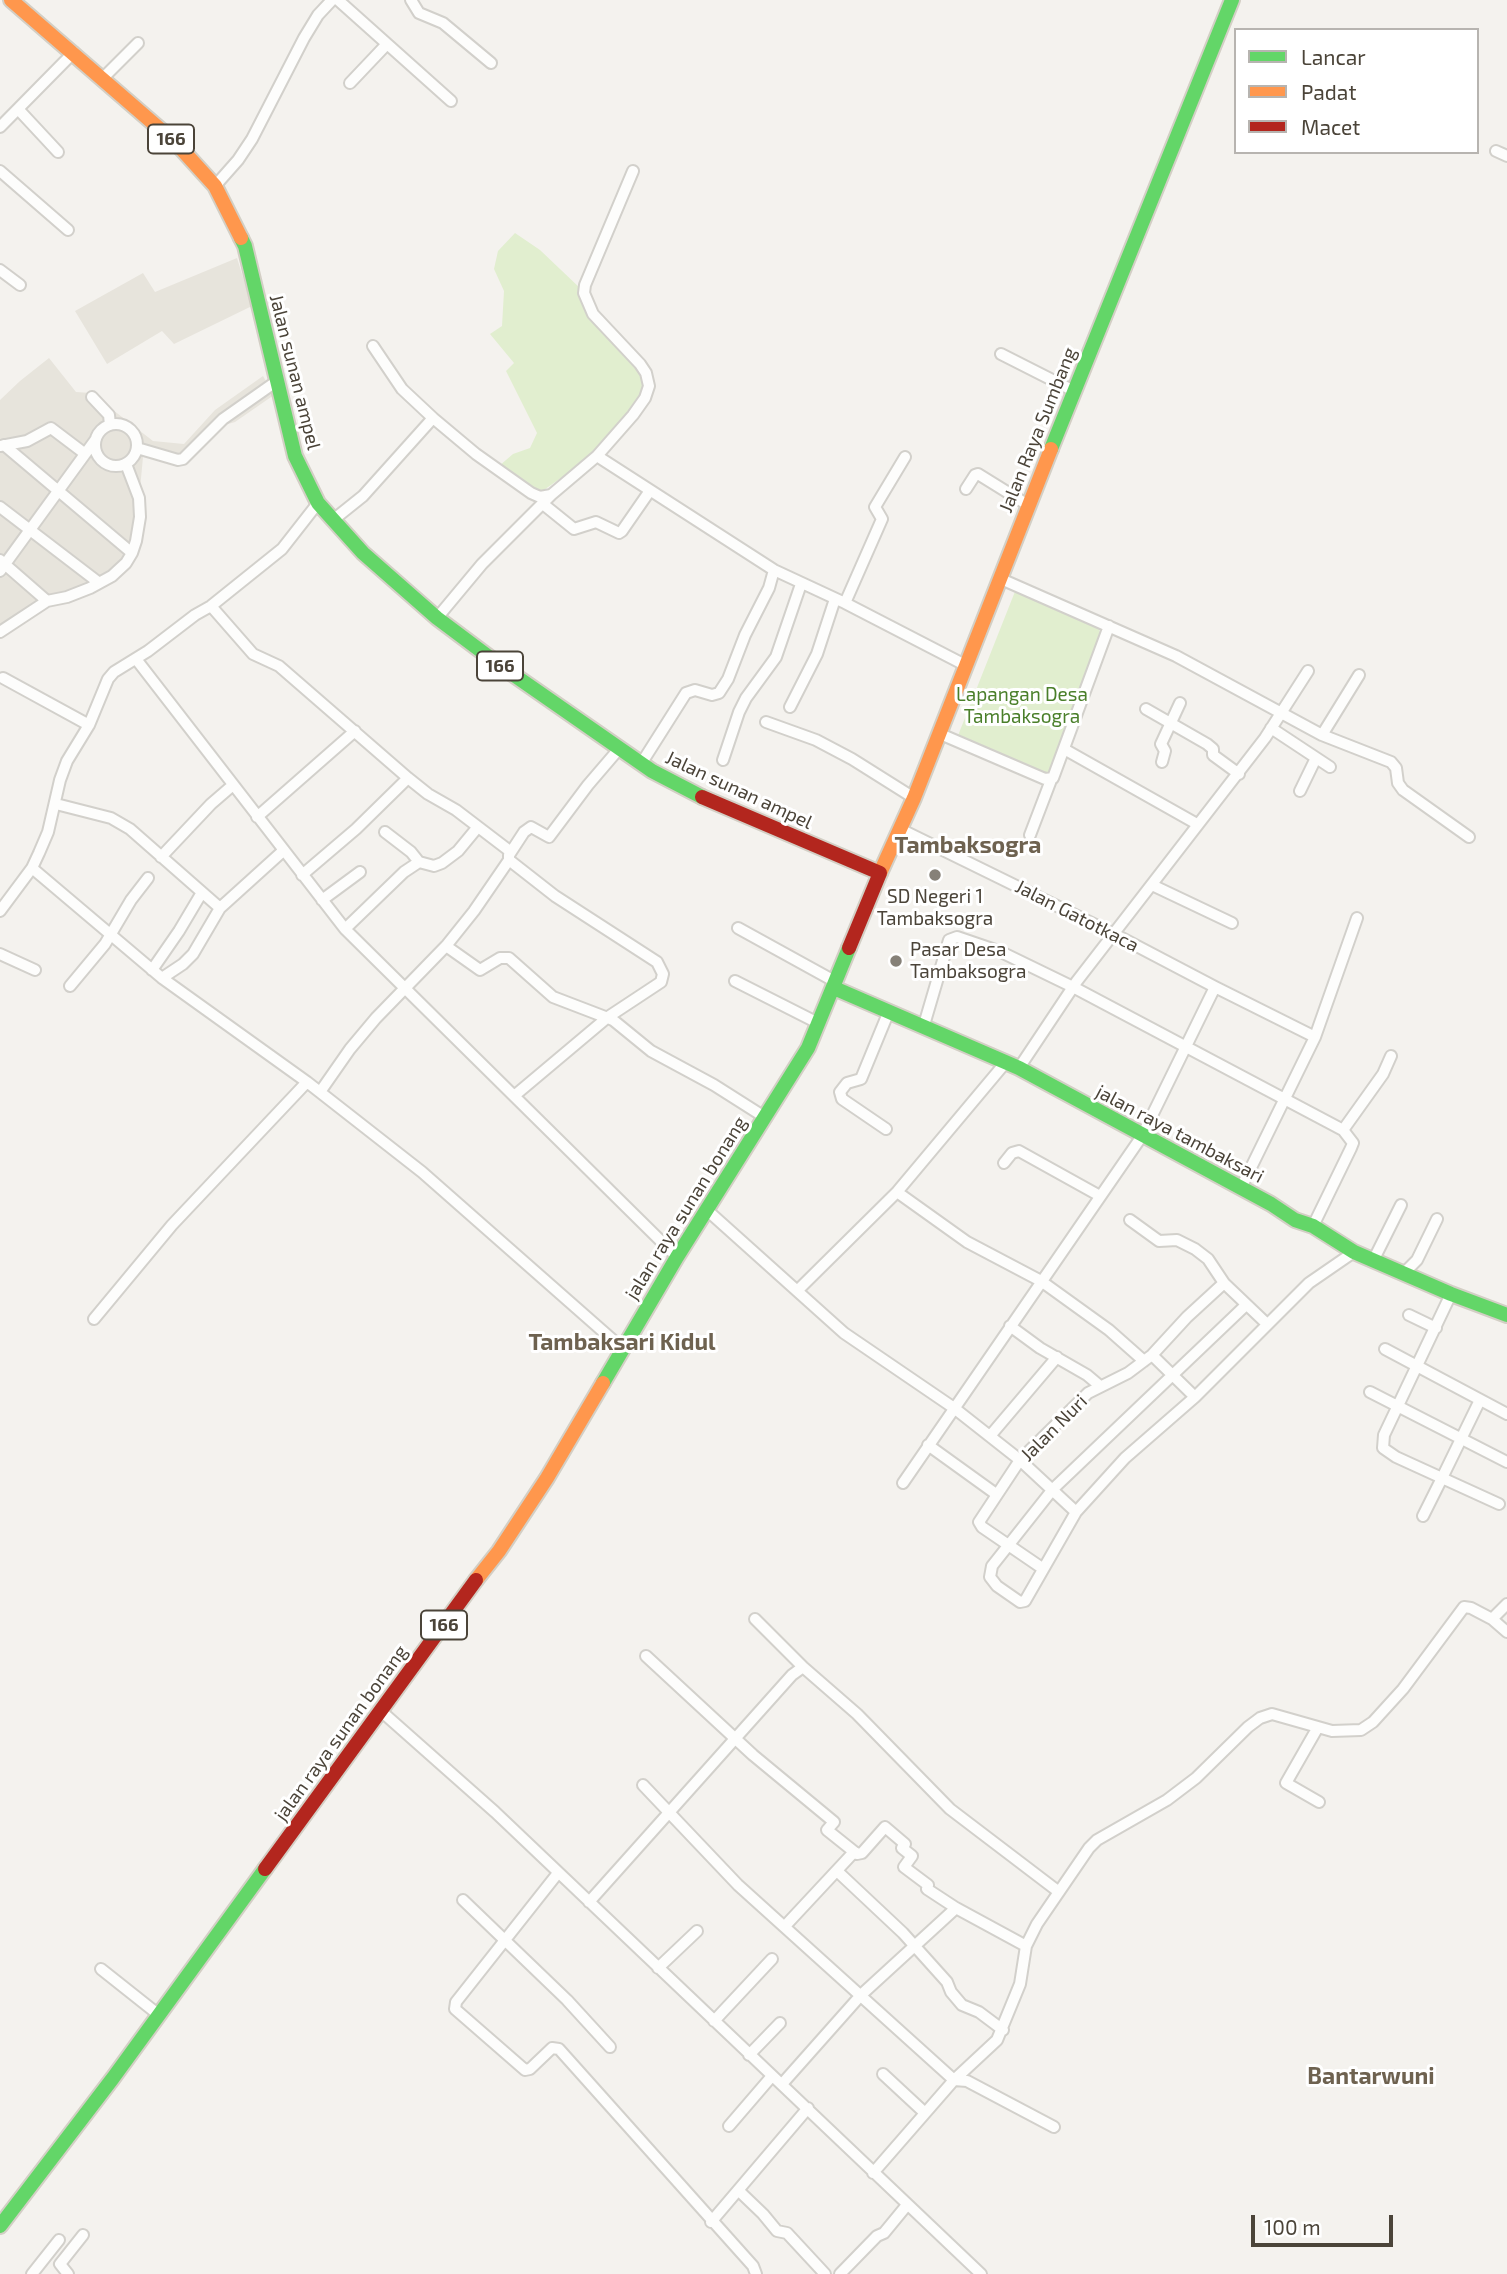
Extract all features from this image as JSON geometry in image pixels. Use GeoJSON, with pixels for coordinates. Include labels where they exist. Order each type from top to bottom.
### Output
{"type":"FeatureCollection","features":[{"type":"Feature","properties":{"kind":"main road","name":"Jalan sunan ampel"},"geometry":{"type":"LineString","coordinates":[[12,0],[176,143],[215,186],[245,246],[296,458],[318,503],[363,553],[437,618],[618,750],[677,786],[746,818],[880,873]]}},
{"type":"Feature","properties":{"kind":"main road","name":"Jalan Raya Sumbang"},"geometry":{"type":"LineString","coordinates":[[880,873],[914,798],[1028,505],[1232,0]]}},
{"type":"Feature","properties":{"kind":"main road","name":"jalan raya sunan bonang"},"geometry":{"type":"LineString","coordinates":[[2,2221],[159,2015],[499,1551],[547,1478],[677,1257],[808,1048],[880,873]]}},
{"type":"Feature","properties":{"kind":"main road","name":"jalan raya tambaksari"},"geometry":{"type":"LineString","coordinates":[[835,985],[1012,1065],[1241,1188],[1295,1220],[1313,1226],[1373,1261],[1507,1315]]}},
{"type":"Feature","properties":{"kind":"street"},"geometry":{"type":"LineString","coordinates":[[215,186],[239,160],[304,38],[318,15],[332,0]]}},
{"type":"Feature","properties":{"kind":"street"},"geometry":{"type":"LineString","coordinates":[[338,0],[451,101]]}},
{"type":"Feature","properties":{"kind":"street"},"geometry":{"type":"LineString","coordinates":[[411,0],[419,13],[443,23],[491,63]]}},
{"type":"Feature","properties":{"kind":"street"},"geometry":{"type":"LineString","coordinates":[[103,78],[138,43]]}},
{"type":"Feature","properties":{"kind":"street"},"geometry":{"type":"LineString","coordinates":[[349,83],[387,44]]}},
{"type":"Feature","properties":{"kind":"street"},"geometry":{"type":"LineString","coordinates":[[0,127],[74,52]]}},
{"type":"Feature","properties":{"kind":"street"},"geometry":{"type":"LineString","coordinates":[[18,109],[58,152]]}},
{"type":"Feature","properties":{"kind":"street"},"geometry":{"type":"LineString","coordinates":[[0,171],[68,230]]}},
{"type":"Feature","properties":{"kind":"street"},"geometry":{"type":"LineString","coordinates":[[437,618],[482,564],[551,495],[597,456],[645,398],[649,386],[646,373],[593,314],[584,293],[633,172]]}},
{"type":"Feature","properties":{"kind":"street"},"geometry":{"type":"LineString","coordinates":[[0,270],[20,285]]}},
{"type":"Feature","properties":{"kind":"street"},"geometry":{"type":"LineString","coordinates":[[373,346],[402,389],[476,454],[531,493],[551,495]]}},
{"type":"Feature","properties":{"kind":"street"},"geometry":{"type":"LineString","coordinates":[[1001,354],[1074,391]]}},
{"type":"Feature","properties":{"kind":"street"},"geometry":{"type":"LineString","coordinates":[[137,448],[178,460],[183,459],[223,419],[276,378]]}},
{"type":"Feature","properties":{"kind":"street"},"geometry":{"type":"LineString","coordinates":[[92,397],[108,415],[110,425]]}},
{"type":"Feature","properties":{"kind":"street"},"geometry":{"type":"LineString","coordinates":[[333,520],[363,496],[433,418]]}},
{"type":"Feature","properties":{"kind":"street"},"geometry":{"type":"LineString","coordinates":[[47,601],[2,565],[30,531],[103,428],[124,425],[137,440],[137,448],[126,464],[112,466],[100,459],[95,446],[96,439]]}},
{"type":"Feature","properties":{"kind":"street"},"geometry":{"type":"LineString","coordinates":[[2,445],[27,441],[51,428],[84,453]]}},
{"type":"Feature","properties":{"kind":"street"},"geometry":{"type":"LineString","coordinates":[[2,445],[132,553]]}},
{"type":"Feature","properties":{"kind":"street"},"geometry":{"type":"LineString","coordinates":[[597,456],[649,492],[774,570],[965,665]]}},
{"type":"Feature","properties":{"kind":"street"},"geometry":{"type":"LineString","coordinates":[[790,707],[882,519],[875,507],[905,457]]}},
{"type":"Feature","properties":{"kind":"street"},"geometry":{"type":"LineString","coordinates":[[3,626],[47,601],[90,588],[112,576],[126,564],[136,541],[140,517],[139,498],[126,464]]}},
{"type":"Feature","properties":{"kind":"street"},"geometry":{"type":"LineString","coordinates":[[966,489],[978,474],[1028,505]]}},
{"type":"Feature","properties":{"kind":"street"},"geometry":{"type":"LineString","coordinates":[[542,504],[574,529],[596,522],[621,532],[649,492]]}},
{"type":"Feature","properties":{"kind":"street"},"geometry":{"type":"LineString","coordinates":[[0,911],[32,868],[48,832],[67,761],[89,726],[108,679],[114,671],[148,651],[211,606],[282,549],[318,503]]}},
{"type":"Feature","properties":{"kind":"street"},"geometry":{"type":"LineString","coordinates":[[0,508],[98,582]]}},
{"type":"Feature","properties":{"kind":"street"},"geometry":{"type":"LineString","coordinates":[[641,764],[686,693],[695,690],[712,695],[719,693],[769,588],[774,570]]}},
{"type":"Feature","properties":{"kind":"street"},"geometry":{"type":"LineString","coordinates":[[1001,579],[1176,656],[1322,735],[1395,765],[1398,783],[1404,790],[1469,837]]}},
{"type":"Feature","properties":{"kind":"street"},"geometry":{"type":"LineString","coordinates":[[723,760],[743,705],[776,657],[801,584]]}},
{"type":"Feature","properties":{"kind":"street"},"geometry":{"type":"LineString","coordinates":[[211,606],[253,654],[279,666],[408,778],[456,810],[565,903],[660,965],[663,974],[661,982],[608,1017],[514,1096]]}},
{"type":"Feature","properties":{"kind":"street"},"geometry":{"type":"LineString","coordinates":[[1030,835],[1110,626]]}},
{"type":"Feature","properties":{"kind":"street"},"geometry":{"type":"LineString","coordinates":[[136,659],[345,929],[677,1257]]}},
{"type":"Feature","properties":{"kind":"street"},"geometry":{"type":"LineString","coordinates":[[798,1290],[897,1192],[1012,1065],[1197,824],[1239,774],[1308,671]]}},
{"type":"Feature","properties":{"kind":"street"},"geometry":{"type":"LineString","coordinates":[[1322,735],[1359,675]]}},
{"type":"Feature","properties":{"kind":"street"},"geometry":{"type":"LineString","coordinates":[[3,678],[89,726]]}},
{"type":"Feature","properties":{"kind":"street"},"geometry":{"type":"LineString","coordinates":[[1162,762],[1165,751],[1161,744],[1180,703]]}},
{"type":"Feature","properties":{"kind":"street"},"geometry":{"type":"LineString","coordinates":[[1146,709],[1207,744],[1213,749],[1213,755],[1239,774]]}},
{"type":"Feature","properties":{"kind":"street"},"geometry":{"type":"LineString","coordinates":[[766,722],[816,740],[914,798]]}},
{"type":"Feature","properties":{"kind":"street"},"geometry":{"type":"LineString","coordinates":[[1272,728],[1330,767]]}},
{"type":"Feature","properties":{"kind":"street"},"geometry":{"type":"LineString","coordinates":[[257,817],[355,731]]}},
{"type":"Feature","properties":{"kind":"street"},"geometry":{"type":"LineString","coordinates":[[938,733],[1051,780]]}},
{"type":"Feature","properties":{"kind":"street"},"geometry":{"type":"LineString","coordinates":[[1064,749],[1197,824]]}},
{"type":"Feature","properties":{"kind":"street"},"geometry":{"type":"LineString","coordinates":[[320,1092],[350,1049],[403,989],[446,946],[474,911],[528,827],[549,837],[618,750]]}},
{"type":"Feature","properties":{"kind":"street"},"geometry":{"type":"LineString","coordinates":[[1300,791],[1316,758]]}},
{"type":"Feature","properties":{"kind":"street"},"geometry":{"type":"LineString","coordinates":[[302,875],[408,778]]}},
{"type":"Feature","properties":{"kind":"street"},"geometry":{"type":"LineString","coordinates":[[162,857],[211,804],[233,785]]}},
{"type":"Feature","properties":{"kind":"street"},"geometry":{"type":"LineString","coordinates":[[55,804],[119,822],[136,833],[201,894],[220,908]]}},
{"type":"Feature","properties":{"kind":"street"},"geometry":{"type":"LineString","coordinates":[[384,832],[411,852],[419,862],[434,866],[458,851],[477,828]]}},
{"type":"Feature","properties":{"kind":"street","name":"Jalan Gatotkaca"},"geometry":{"type":"LineString","coordinates":[[900,829],[1315,1037]]}},
{"type":"Feature","properties":{"kind":"street"},"geometry":{"type":"LineString","coordinates":[[162,978],[193,954],[220,908],[283,851]]}},
{"type":"Feature","properties":{"kind":"street"},"geometry":{"type":"LineString","coordinates":[[345,929],[404,872],[419,862]]}},
{"type":"Feature","properties":{"kind":"street"},"geometry":{"type":"LineString","coordinates":[[32,868],[162,978],[307,1082],[422,1172],[623,1349]]}},
{"type":"Feature","properties":{"kind":"street"},"geometry":{"type":"LineString","coordinates":[[322,900],[360,872]]}},
{"type":"Feature","properties":{"kind":"street"},"geometry":{"type":"LineString","coordinates":[[70,986],[111,934],[148,878]]}},
{"type":"Feature","properties":{"kind":"street"},"geometry":{"type":"LineString","coordinates":[[1152,885],[1232,923]]}},
{"type":"Feature","properties":{"kind":"street"},"geometry":{"type":"LineString","coordinates":[[152,970],[179,932],[201,894]]}},
{"type":"Feature","properties":{"kind":"street"},"geometry":{"type":"LineString","coordinates":[[1241,1188],[1315,1037],[1357,918]]}},
{"type":"Feature","properties":{"kind":"street"},"geometry":{"type":"LineString","coordinates":[[738,928],[835,985]]}},
{"type":"Feature","properties":{"kind":"street"},"geometry":{"type":"LineString","coordinates":[[924,1025],[949,940],[953,937],[1002,952],[1073,987],[1343,1130],[1353,1143],[1352,1148],[1313,1226]]}},
{"type":"Feature","properties":{"kind":"street"},"geometry":{"type":"LineString","coordinates":[[446,946],[480,970],[500,958],[509,958],[554,997],[608,1017],[652,1051],[715,1085],[765,1118]]}},
{"type":"Feature","properties":{"kind":"street"},"geometry":{"type":"LineString","coordinates":[[0,954],[35,970]]}},
{"type":"Feature","properties":{"kind":"street"},"geometry":{"type":"LineString","coordinates":[[735,981],[818,1023]]}},
{"type":"Feature","properties":{"kind":"street"},"geometry":{"type":"LineString","coordinates":[[903,1483],[1142,1136],[1215,987]]}},
{"type":"Feature","properties":{"kind":"street"},"geometry":{"type":"LineString","coordinates":[[886,1129],[842,1099],[840,1092],[847,1083],[861,1079],[889,1010]]}},
{"type":"Feature","properties":{"kind":"street"},"geometry":{"type":"LineString","coordinates":[[1343,1130],[1383,1074],[1391,1056]]}},
{"type":"Feature","properties":{"kind":"street"},"geometry":{"type":"LineString","coordinates":[[94,1319],[172,1225],[307,1082]]}},
{"type":"Feature","properties":{"kind":"street"},"geometry":{"type":"LineString","coordinates":[[1004,1163],[1012,1153],[1019,1151],[1100,1196]]}},
{"type":"Feature","properties":{"kind":"street"},"geometry":{"type":"LineString","coordinates":[[897,1192],[967,1242],[1041,1281],[1173,1374],[1195,1397]]}},
{"type":"Feature","properties":{"kind":"street"},"geometry":{"type":"LineString","coordinates":[[1373,1261],[1401,1205]]}},
{"type":"Feature","properties":{"kind":"street"},"geometry":{"type":"LineString","coordinates":[[708,1211],[844,1333],[954,1408],[1020,1460],[1076,1512]]}},
{"type":"Feature","properties":{"kind":"street"},"geometry":{"type":"LineString","coordinates":[[1404,1273],[1417,1260],[1437,1219]]}},
{"type":"Feature","properties":{"kind":"street"},"geometry":{"type":"LineString","coordinates":[[1130,1220],[1159,1241],[1177,1240],[1195,1249],[1208,1259],[1224,1283],[1266,1324]]}},
{"type":"Feature","properties":{"kind":"street"},"geometry":{"type":"LineString","coordinates":[[1246,1305],[1053,1489],[989,1573],[997,1586],[1016,1600],[1025,1601],[1076,1512],[1125,1458],[1195,1397],[1309,1283],[1354,1251]]}},
{"type":"Feature","properties":{"kind":"street","name":"Jalan Nuri"},"geometry":{"type":"LineString","coordinates":[[1008,1545],[979,1522],[1020,1460],[1072,1407],[1100,1386],[1128,1373],[1148,1358],[1224,1283]]}},
{"type":"Feature","properties":{"kind":"street"},"geometry":{"type":"LineString","coordinates":[[1451,1294],[1384,1435],[1383,1448],[1396,1457],[1499,1504]]}},
{"type":"Feature","properties":{"kind":"street"},"geometry":{"type":"LineString","coordinates":[[1409,1315],[1436,1328]]}},
{"type":"Feature","properties":{"kind":"street"},"geometry":{"type":"LineString","coordinates":[[1010,1326],[1100,1386]]}},
{"type":"Feature","properties":{"kind":"street"},"geometry":{"type":"LineString","coordinates":[[1385,1349],[1507,1414]]}},
{"type":"Feature","properties":{"kind":"street"},"geometry":{"type":"LineString","coordinates":[[990,1436],[1057,1357]]}},
{"type":"Feature","properties":{"kind":"street"},"geometry":{"type":"LineString","coordinates":[[1370,1392],[1507,1462]]}},
{"type":"Feature","properties":{"kind":"street"},"geometry":{"type":"LineString","coordinates":[[1423,1516],[1480,1401]]}},
{"type":"Feature","properties":{"kind":"street"},"geometry":{"type":"LineString","coordinates":[[928,1445],[996,1494]]}},
{"type":"Feature","properties":{"kind":"street"},"geometry":{"type":"LineString","coordinates":[[1008,1545],[1042,1568]]}},
{"type":"Feature","properties":{"kind":"street"},"geometry":{"type":"LineString","coordinates":[[1492,1619],[1507,1604]]}},
{"type":"Feature","properties":{"kind":"street"},"geometry":{"type":"LineString","coordinates":[[873,2174],[954,2080],[991,2047],[1003,2030],[1020,1984],[1026,1946],[1037,1924],[1097,1840],[1167,1800],[1196,1778],[1260,1718],[1272,1714],[1340,1732],[1361,1730],[1373,1722],[1403,1689],[1464,1607],[1492,1619],[1507,1632]]}},
{"type":"Feature","properties":{"kind":"street"},"geometry":{"type":"LineString","coordinates":[[755,1619],[803,1667],[857,1714],[950,1810],[1059,1892]]}},
{"type":"Feature","properties":{"kind":"street"},"geometry":{"type":"LineString","coordinates":[[646,1656],[735,1739],[834,1822],[828,1830],[854,1852],[859,1855],[886,1827],[905,1844],[902,1848],[912,1856],[904,1867],[928,1885],[927,1889],[1026,1946]]}},
{"type":"Feature","properties":{"kind":"street"},"geometry":{"type":"LineString","coordinates":[[589,1902],[792,1675],[803,1667]]}},
{"type":"Feature","properties":{"kind":"street"},"geometry":{"type":"LineString","coordinates":[[381,1711],[495,1812],[981,2274]]}},
{"type":"Feature","properties":{"kind":"street"},"geometry":{"type":"LineString","coordinates":[[1318,1727],[1286,1783],[1319,1802]]}},
{"type":"Feature","properties":{"kind":"street"},"geometry":{"type":"LineString","coordinates":[[643,1785],[738,1885],[954,2080],[967,2081],[1054,2127]]}},
{"type":"Feature","properties":{"kind":"street"},"geometry":{"type":"LineString","coordinates":[[785,1926],[854,1852]]}},
{"type":"Feature","properties":{"kind":"street"},"geometry":{"type":"LineString","coordinates":[[837,1871],[916,1947],[947,1982],[951,1992],[962,2005],[979,2012],[1003,2030]]}},
{"type":"Feature","properties":{"kind":"street"},"geometry":{"type":"LineString","coordinates":[[558,1873],[456,2002],[455,2009],[525,2070],[552,2048],[559,2049],[753,2266],[756,2274]]}},
{"type":"Feature","properties":{"kind":"street"},"geometry":{"type":"LineString","coordinates":[[463,1900],[566,2000],[610,2047]]}},
{"type":"Feature","properties":{"kind":"street"},"geometry":{"type":"LineString","coordinates":[[782,2084],[861,1995],[956,1908]]}},
{"type":"Feature","properties":{"kind":"street"},"geometry":{"type":"LineString","coordinates":[[658,1968],[696,1931]]}},
{"type":"Feature","properties":{"kind":"street"},"geometry":{"type":"LineString","coordinates":[[714,2021],[772,1959]]}},
{"type":"Feature","properties":{"kind":"street"},"geometry":{"type":"LineString","coordinates":[[101,1969],[159,2015]]}},
{"type":"Feature","properties":{"kind":"street"},"geometry":{"type":"LineString","coordinates":[[750,2055],[780,2023]]}},
{"type":"Feature","properties":{"kind":"street"},"geometry":{"type":"LineString","coordinates":[[883,2074],[925,2113]]}},
{"type":"Feature","properties":{"kind":"street"},"geometry":{"type":"LineString","coordinates":[[729,2126],[772,2076]]}},
{"type":"Feature","properties":{"kind":"street"},"geometry":{"type":"LineString","coordinates":[[711,2222],[808,2108]]}},
{"type":"Feature","properties":{"kind":"street"},"geometry":{"type":"LineString","coordinates":[[738,2191],[764,2214],[777,2231],[787,2233],[825,2274]]}},
{"type":"Feature","properties":{"kind":"street"},"geometry":{"type":"LineString","coordinates":[[841,2274],[877,2236],[884,2233],[906,2205]]}},
{"type":"Feature","properties":{"kind":"street"},"geometry":{"type":"LineString","coordinates":[[68,2274],[60,2264],[83,2235]]}},
{"type":"Feature","properties":{"kind":"street"},"geometry":{"type":"LineString","coordinates":[[32,2274],[59,2240]]}},
{"type":"Feature","properties":{"kind":"shaded area"},"geometry":{"type":"Polygon","coordinates":[[[237,258],[252,306],[174,344],[162,331],[107,364],[75,311],[143,273],[155,292],[237,258]]]}},
{"type":"Feature","properties":{"kind":"shaded area"},"geometry":{"type":"Polygon","coordinates":[[[49,358],[76,392],[91,393],[153,441],[184,444],[215,410],[263,376],[274,395],[235,422],[221,426],[188,460],[143,457],[134,553],[106,579],[0,627],[0,400],[49,358]]]}},
{"type":"Feature","properties":{"kind":"green space"},"geometry":{"type":"Polygon","coordinates":[[[515,233],[540,250],[581,289],[585,311],[644,376],[644,396],[595,454],[541,492],[533,491],[499,466],[513,454],[530,448],[537,433],[506,371],[514,363],[490,334],[502,326],[504,291],[494,269],[498,251],[515,233]]]}},
{"type":"Feature","properties":{"kind":"green space","name":"Lapangan Desa Tambaksogra"},"geometry":{"type":"Polygon","coordinates":[[[1016,589],[1099,627],[1100,634],[1049,773],[1042,775],[957,738],[1016,589]]]}},
{"type":"Feature","properties":{"kind":"traffic: fast"},"geometry":{"type":"LineString","coordinates":[[1051,449],[1232,0]]}},
{"type":"Feature","properties":{"kind":"traffic: fast"},"geometry":{"type":"LineString","coordinates":[[241,238],[295,456],[318,503],[363,553],[437,618],[652,771],[702,797]]}},
{"type":"Feature","properties":{"kind":"traffic: fast"},"geometry":{"type":"LineString","coordinates":[[603,1383],[677,1257],[808,1048],[849,948]]}},
{"type":"Feature","properties":{"kind":"traffic: fast"},"geometry":{"type":"LineString","coordinates":[[834,988],[1019,1068],[1271,1204],[1295,1220],[1313,1226],[1354,1252],[1507,1315]]}},
{"type":"Feature","properties":{"kind":"traffic: fast"},"geometry":{"type":"LineString","coordinates":[[0,2226],[113,2078],[265,1869]]}},
{"type":"Feature","properties":{"kind":"traffic: slow"},"geometry":{"type":"LineString","coordinates":[[11,0],[176,143],[215,186],[241,238]]}},
{"type":"Feature","properties":{"kind":"traffic: slow"},"geometry":{"type":"LineString","coordinates":[[880,873],[914,798],[1051,449]]}},
{"type":"Feature","properties":{"kind":"traffic: slow"},"geometry":{"type":"LineString","coordinates":[[476,1580],[499,1551],[547,1478],[603,1383]]}},
{"type":"Feature","properties":{"kind":"traffic: jam"},"geometry":{"type":"LineString","coordinates":[[702,797],[880,873],[849,948]]}},
{"type":"Feature","properties":{"kind":"traffic: jam"},"geometry":{"type":"LineString","coordinates":[[265,1869],[476,1580]]}},
{"type":"Feature","properties":{"kind":"place","name":"SD Negeri 1 Tambaksogra"},"geometry":{"type":"Point","coordinates":[935,875]}},
{"type":"Feature","properties":{"kind":"place","name":"Pasar Desa Tambaksogra"},"geometry":{"type":"Point","coordinates":[896,961]}},
{"type":"Feature","properties":{"kind":"district","name":"Tambaksogra"},"geometry":{"type":"Point","coordinates":[968,845]}},
{"type":"Feature","properties":{"kind":"district","name":"Tambaksari Kidul"},"geometry":{"type":"Point","coordinates":[622,1342]}},
{"type":"Feature","properties":{"kind":"district","name":"Bantarwuni"},"geometry":{"type":"Point","coordinates":[1371,2076]}}]}
